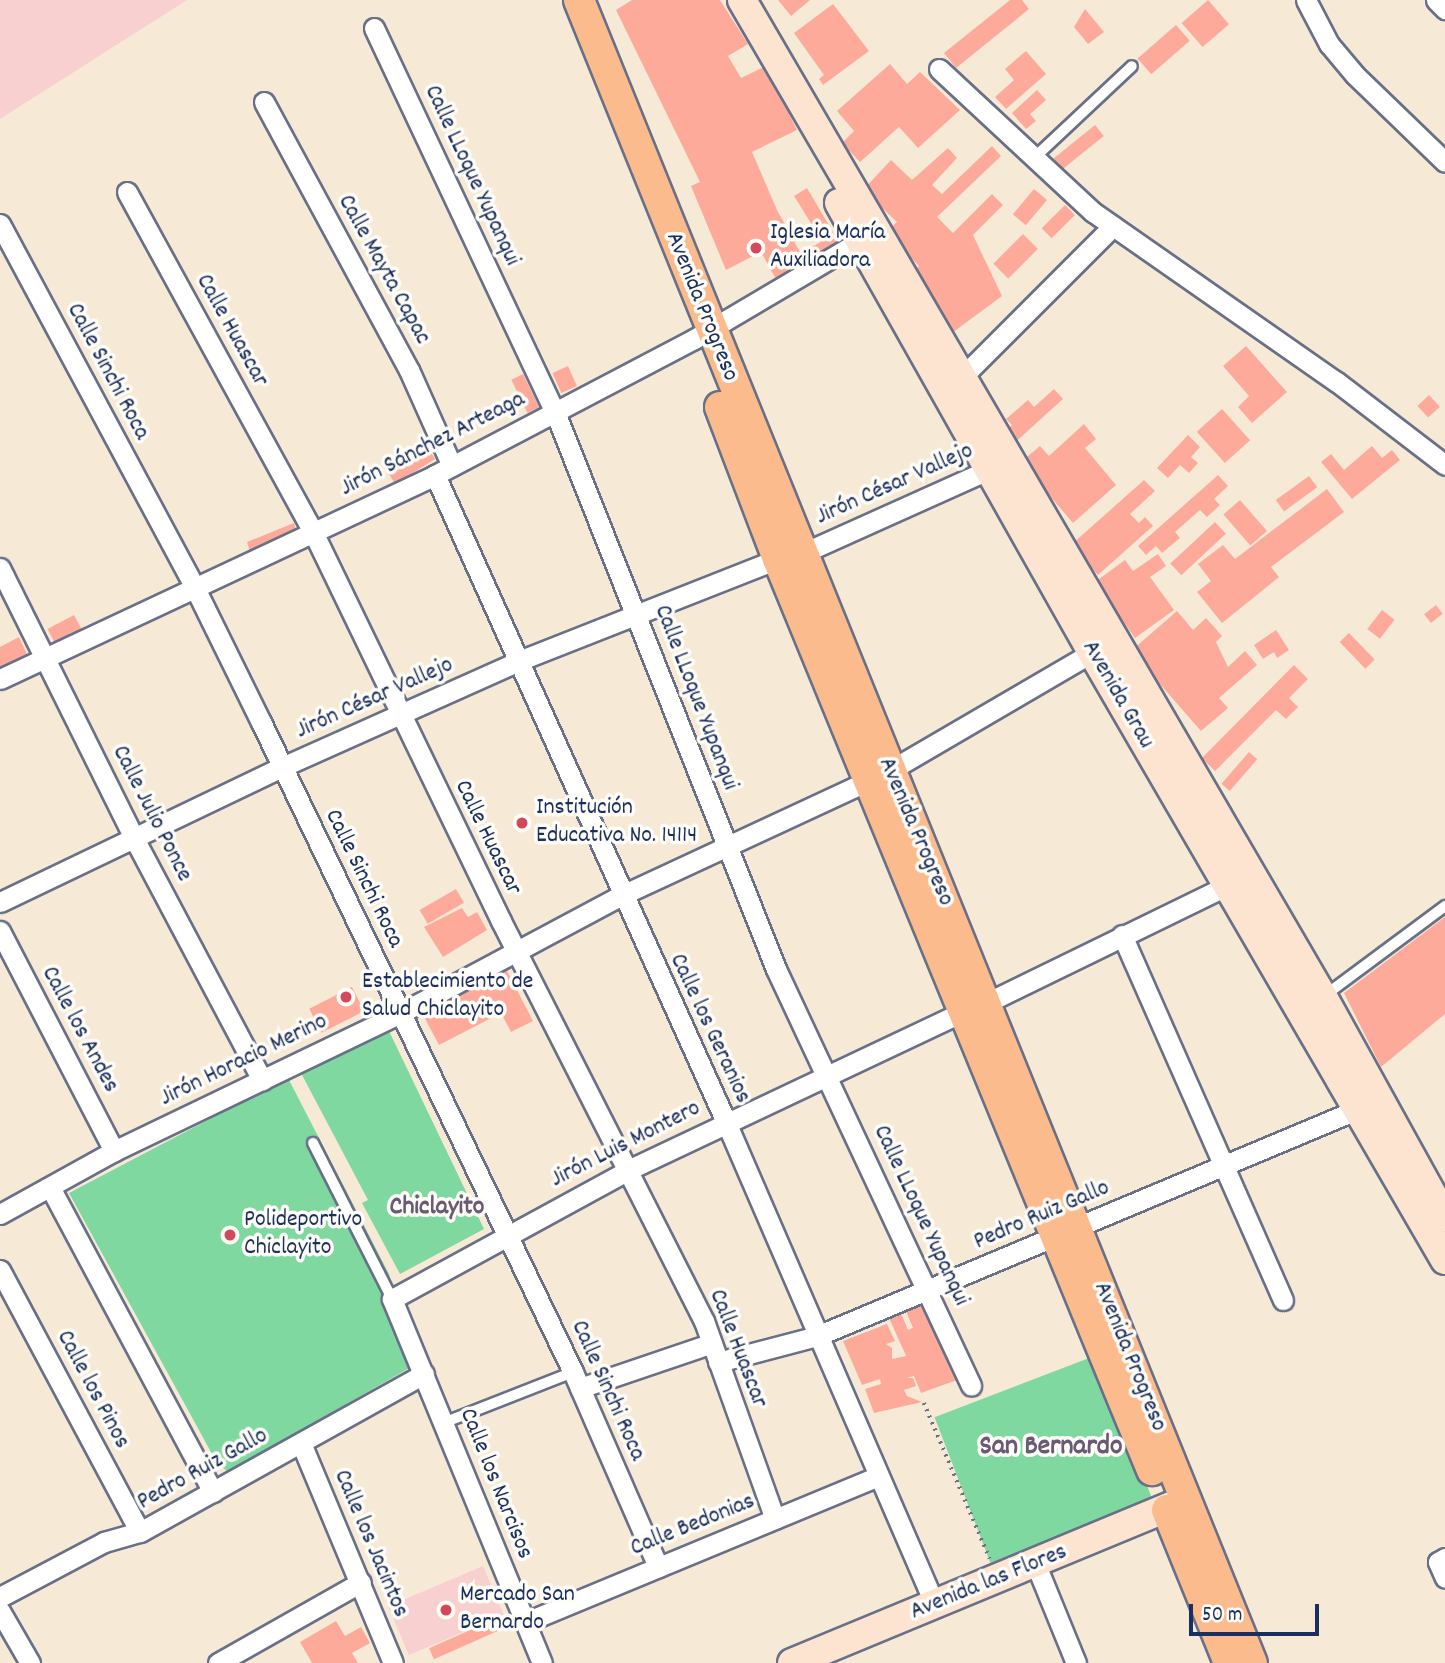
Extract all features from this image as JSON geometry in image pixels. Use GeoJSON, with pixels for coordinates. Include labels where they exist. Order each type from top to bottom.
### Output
{"type":"FeatureCollection","features":[{"type":"Feature","properties":{"kind":"main road","name":"Avenida Progreso"},"geometry":{"type":"LineString","coordinates":[[559,0],[702,334]]}},
{"type":"Feature","properties":{"kind":"main road","name":"Avenida Progreso"},"geometry":{"type":"LineString","coordinates":[[579,0],[702,334],[789,557],[1176,1504],[1229,1663]]}},
{"type":"Feature","properties":{"kind":"main road","name":"Avenida Progreso"},"geometry":{"type":"LineString","coordinates":[[1176,1504],[1252,1663]]}},
{"type":"Feature","properties":{"kind":"street","name":"Avenida Grau"},"geometry":{"type":"LineString","coordinates":[[742,0],[810,121],[828,179],[961,378],[999,465]]}},
{"type":"Feature","properties":{"kind":"street"},"geometry":{"type":"LineString","coordinates":[[1308,1],[1329,44],[1356,75],[1445,162]]}},
{"type":"Feature","properties":{"kind":"street","name":"Calle LLoque Yupanqui"},"geometry":{"type":"LineString","coordinates":[[374,28],[555,412],[776,969],[929,1290],[971,1386]]}},
{"type":"Feature","properties":{"kind":"street"},"geometry":{"type":"LineString","coordinates":[[939,69],[1034,158],[1113,226],[1337,382],[1445,464]]}},
{"type":"Feature","properties":{"kind":"street","name":"Calle Mayta Capac"},"geometry":{"type":"LineString","coordinates":[[264,102],[410,370],[443,470]]}},
{"type":"Feature","properties":{"kind":"street","name":"Calle Huascar"},"geometry":{"type":"LineString","coordinates":[[127,192],[313,532],[516,951],[629,1169],[712,1343],[775,1518]]}},
{"type":"Feature","properties":{"kind":"street"},"geometry":{"type":"LineString","coordinates":[[961,378],[1113,226]]}},
{"type":"Feature","properties":{"kind":"street","name":"Calle Sinchi Roca"},"geometry":{"type":"LineString","coordinates":[[2,234],[195,588],[507,1234],[576,1380],[658,1567]]}},
{"type":"Feature","properties":{"kind":"street","name":"Jirón Sánchez Arteaga"},"geometry":{"type":"LineString","coordinates":[[0,679],[443,470],[702,334],[867,237]]}},
{"type":"Feature","properties":{"kind":"street","name":"Avenida Grau"},"geometry":{"type":"LineString","coordinates":[[867,237],[1103,646],[1323,997],[1368,1105],[1445,1260]]}},
{"type":"Feature","properties":{"kind":"street","name":"Jirón César Vallejo"},"geometry":{"type":"LineString","coordinates":[[0,902],[135,840],[282,767],[521,660],[636,613],[789,557],[999,465]]}},
{"type":"Feature","properties":{"kind":"street","name":"Calle los Geranios"},"geometry":{"type":"LineString","coordinates":[[443,470],[620,896],[726,1122],[935,1605]]}},
{"type":"Feature","properties":{"kind":"street","name":"Calle Julio Ponce"},"geometry":{"type":"LineString","coordinates":[[0,568],[135,840],[262,1080]]}},
{"type":"Feature","properties":{"kind":"street","name":"Avenida Grau"},"geometry":{"type":"LineString","coordinates":[[1103,646],[1228,885],[1368,1105],[1442,1205]]}},
{"type":"Feature","properties":{"kind":"street","name":"Jirón Horacio Merino"},"geometry":{"type":"LineString","coordinates":[[0,1214],[114,1151],[401,1013],[620,896],[726,844],[879,775],[1103,646]]}},
{"type":"Feature","properties":{"kind":"street","name":"Jirón Luis Montero"},"geometry":{"type":"LineString","coordinates":[[392,1299],[629,1169],[1228,885]]}},
{"type":"Feature","properties":{"kind":"street","name":"Calle los Andes"},"geometry":{"type":"LineString","coordinates":[[0,931],[114,1151]]}},
{"type":"Feature","properties":{"kind":"street"},"geometry":{"type":"LineString","coordinates":[[1122,935],[1283,1300]]}},
{"type":"Feature","properties":{"kind":"street","name":"Pedro Ruiz Gallo"},"geometry":{"type":"LineString","coordinates":[[718,1362],[817,1336],[1223,1169],[1368,1105]]}},
{"type":"Feature","properties":{"kind":"street"},"geometry":{"type":"LineString","coordinates":[[50,1187],[213,1492]]}},
{"type":"Feature","properties":{"kind":"street","name":"Calle los Pinos"},"geometry":{"type":"LineString","coordinates":[[0,1270],[140,1532]]}},
{"type":"Feature","properties":{"kind":"street"},"geometry":{"type":"LineString","coordinates":[[392,1299],[424,1374]]}},
{"type":"Feature","properties":{"kind":"street"},"geometry":{"type":"LineString","coordinates":[[576,1380],[712,1343]]}},
{"type":"Feature","properties":{"kind":"street","name":"Pedro Ruiz Gallo"},"geometry":{"type":"LineString","coordinates":[[0,1597],[104,1542],[140,1532],[424,1374]]}},
{"type":"Feature","properties":{"kind":"street","name":"Calle los Narcisos"},"geometry":{"type":"LineString","coordinates":[[424,1374],[542,1663]]}},
{"type":"Feature","properties":{"kind":"street","name":"Calle los Jacintos"},"geometry":{"type":"LineString","coordinates":[[301,1443],[393,1663]]}},
{"type":"Feature","properties":{"kind":"street","name":"Calle Bedonias"},"geometry":{"type":"LineString","coordinates":[[526,1622],[878,1476]]}},
{"type":"Feature","properties":{"kind":"street","name":"Avenida las Flores"},"geometry":{"type":"LineString","coordinates":[[792,1663],[1036,1565],[1176,1504]]}},
{"type":"Feature","properties":{"kind":"street"},"geometry":{"type":"LineString","coordinates":[[1036,1565],[1076,1663]]}},
{"type":"Feature","properties":{"kind":"street"},"geometry":{"type":"LineString","coordinates":[[218,1663],[361,1582]]}},
{"type":"Feature","properties":{"kind":"street"},"geometry":{"type":"LineString","coordinates":[[0,1611],[30,1663]]}},
{"type":"Feature","properties":{"kind":"lane"},"geometry":{"type":"LineString","coordinates":[[1034,158],[1132,66]]}},
{"type":"Feature","properties":{"kind":"lane"},"geometry":{"type":"LineString","coordinates":[[1323,997],[1445,906]]}},
{"type":"Feature","properties":{"kind":"lane"},"geometry":{"type":"LineString","coordinates":[[313,1143],[392,1299]]}},
{"type":"Feature","properties":{"kind":"lane"},"geometry":{"type":"LineString","coordinates":[[443,1423],[576,1380]]}},
{"type":"Feature","properties":{"kind":"path"},"geometry":{"type":"LineString","coordinates":[[924,1403],[999,1580]]}},
{"type":"Feature","properties":{"kind":"shaded area"},"geometry":{"type":"Polygon","coordinates":[[[0,0],[187,0],[0,119],[0,0]]]}},
{"type":"Feature","properties":{"kind":"shaded area","name":"Mercado San Bernardo"},"geometry":{"type":"Polygon","coordinates":[[[483,1566],[504,1615],[409,1655],[388,1606],[483,1566]]]}},
{"type":"Feature","properties":{"kind":"green space"},"geometry":{"type":"Polygon","coordinates":[[[389,1031],[484,1229],[400,1274],[362,1203],[368,1200],[301,1073],[389,1031]]]}},
{"type":"Feature","properties":{"kind":"green space","name":"Polideportivo Chiclayito"},"geometry":{"type":"Polygon","coordinates":[[[288,1078],[390,1276],[377,1282],[411,1367],[228,1472],[217,1463],[69,1193],[288,1078]]]}},
{"type":"Feature","properties":{"kind":"green space"},"geometry":{"type":"Polygon","coordinates":[[[1097,1355],[1153,1501],[990,1563],[935,1417],[1097,1355]]]}},
{"type":"Feature","properties":{"kind":"building"},"geometry":{"type":"Polygon","coordinates":[[[632,0],[720,0],[748,44],[728,56],[741,78],[766,66],[797,130],[752,152],[777,210],[801,254],[822,241],[794,196],[807,188],[840,244],[777,281],[761,252],[726,270],[691,186],[700,182],[616,10],[632,0]]]}},
{"type":"Feature","properties":{"kind":"building"},"geometry":{"type":"Polygon","coordinates":[[[778,0],[810,0],[791,16],[778,0]]]}},
{"type":"Feature","properties":{"kind":"building"},"geometry":{"type":"Polygon","coordinates":[[[1010,0],[1022,0],[1029,9],[956,68],[944,53],[1010,0]]]}},
{"type":"Feature","properties":{"kind":"building"},"geometry":{"type":"Polygon","coordinates":[[[1208,0],[1229,24],[1203,47],[1182,23],[1208,0]]]}},
{"type":"Feature","properties":{"kind":"building"},"geometry":{"type":"Polygon","coordinates":[[[833,4],[869,51],[823,85],[819,79],[824,75],[794,33],[833,4]]]}},
{"type":"Feature","properties":{"kind":"building"},"geometry":{"type":"Polygon","coordinates":[[[1085,9],[1104,32],[1088,44],[1074,27],[1085,9]]]}},
{"type":"Feature","properties":{"kind":"building"},"geometry":{"type":"Polygon","coordinates":[[[1176,25],[1190,41],[1151,74],[1138,58],[1176,25]]]}},
{"type":"Feature","properties":{"kind":"building"},"geometry":{"type":"Polygon","coordinates":[[[1026,51],[1046,74],[1006,109],[995,97],[1014,80],[1005,69],[1026,51]]]}},
{"type":"Feature","properties":{"kind":"building"},"geometry":{"type":"Polygon","coordinates":[[[890,64],[907,84],[920,72],[960,110],[918,148],[899,127],[860,162],[842,143],[854,131],[837,111],[890,64]]]}},
{"type":"Feature","properties":{"kind":"building"},"geometry":{"type":"Polygon","coordinates":[[[1037,90],[1046,100],[1030,114],[1036,121],[1026,129],[1012,113],[1037,90]]]}},
{"type":"Feature","properties":{"kind":"building"},"geometry":{"type":"Polygon","coordinates":[[[1095,125],[1104,136],[1062,170],[1053,159],[1095,125]]]}},
{"type":"Feature","properties":{"kind":"building"},"geometry":{"type":"Polygon","coordinates":[[[992,146],[1001,156],[937,217],[953,233],[992,194],[1003,205],[973,235],[1002,296],[952,333],[912,274],[919,266],[886,232],[897,222],[863,190],[891,160],[912,180],[948,148],[957,158],[932,185],[942,194],[992,146]]]}},
{"type":"Feature","properties":{"kind":"building"},"geometry":{"type":"Polygon","coordinates":[[[1034,189],[1047,200],[1026,225],[1013,214],[1034,189]]]}},
{"type":"Feature","properties":{"kind":"building"},"geometry":{"type":"Polygon","coordinates":[[[1065,205],[1075,215],[1052,238],[1042,228],[1065,205]]]}},
{"type":"Feature","properties":{"kind":"building"},"geometry":{"type":"Polygon","coordinates":[[[1023,234],[1038,249],[1008,279],[993,264],[1023,234]]]}},
{"type":"Feature","properties":{"kind":"building"},"geometry":{"type":"Polygon","coordinates":[[[1246,346],[1287,392],[1252,423],[1238,407],[1249,396],[1223,366],[1246,346]]]}},
{"type":"Feature","properties":{"kind":"building"},"geometry":{"type":"Polygon","coordinates":[[[568,366],[577,386],[561,393],[552,373],[568,366]]]}},
{"type":"Feature","properties":{"kind":"building"},"geometry":{"type":"Polygon","coordinates":[[[523,374],[539,407],[528,413],[511,380],[523,374]]]}},
{"type":"Feature","properties":{"kind":"building"},"geometry":{"type":"Polygon","coordinates":[[[1054,389],[1063,399],[1012,445],[1003,434],[1012,425],[1006,419],[1028,400],[1034,407],[1054,389]]]}},
{"type":"Feature","properties":{"kind":"building"},"geometry":{"type":"Polygon","coordinates":[[[1429,395],[1440,407],[1428,418],[1417,406],[1429,395]]]}},
{"type":"Feature","properties":{"kind":"building"},"geometry":{"type":"Polygon","coordinates":[[[1222,409],[1250,440],[1225,463],[1197,432],[1222,409]]]}},
{"type":"Feature","properties":{"kind":"building"},"geometry":{"type":"Polygon","coordinates":[[[1084,424],[1096,439],[1085,448],[1116,485],[1073,523],[1021,462],[1040,446],[1049,456],[1084,424]]]}},
{"type":"Feature","properties":{"kind":"building"},"geometry":{"type":"Polygon","coordinates":[[[1188,435],[1200,447],[1191,457],[1198,463],[1189,473],[1180,465],[1168,478],[1157,468],[1188,435]]]}},
{"type":"Feature","properties":{"kind":"building"},"geometry":{"type":"Polygon","coordinates":[[[425,443],[435,459],[395,484],[385,468],[425,443]]]}},
{"type":"Feature","properties":{"kind":"building"},"geometry":{"type":"Polygon","coordinates":[[[1372,446],[1382,458],[1392,450],[1400,460],[1352,499],[1321,462],[1331,454],[1344,470],[1372,446]]]}},
{"type":"Feature","properties":{"kind":"building"},"geometry":{"type":"Polygon","coordinates":[[[1218,475],[1228,486],[1214,499],[1220,505],[1207,517],[1200,510],[1175,532],[1180,538],[1162,553],[1156,546],[1146,555],[1138,546],[1218,475]]]}},
{"type":"Feature","properties":{"kind":"building"},"geometry":{"type":"Polygon","coordinates":[[[1309,476],[1317,487],[1284,511],[1276,500],[1309,476]]]}},
{"type":"Feature","properties":{"kind":"building"},"geometry":{"type":"Polygon","coordinates":[[[1144,480],[1155,491],[1130,514],[1139,523],[1145,517],[1153,526],[1098,575],[1071,545],[1144,480]]]}},
{"type":"Feature","properties":{"kind":"building"},"geometry":{"type":"Polygon","coordinates":[[[1327,489],[1344,512],[1271,567],[1279,577],[1222,623],[1197,592],[1211,581],[1198,564],[1223,545],[1235,559],[1327,489]]]}},
{"type":"Feature","properties":{"kind":"building"},"geometry":{"type":"Polygon","coordinates":[[[1240,500],[1267,531],[1250,545],[1223,514],[1240,500]]]}},
{"type":"Feature","properties":{"kind":"building"},"geometry":{"type":"Polygon","coordinates":[[[1215,522],[1226,534],[1181,575],[1170,564],[1215,522]]]}},
{"type":"Feature","properties":{"kind":"building"},"geometry":{"type":"Polygon","coordinates":[[[294,523],[297,534],[251,556],[247,542],[294,523]]]}},
{"type":"Feature","properties":{"kind":"building"},"geometry":{"type":"Polygon","coordinates":[[[1158,554],[1166,566],[1150,577],[1174,610],[1135,638],[1095,582],[1125,560],[1133,571],[1158,554]]]}},
{"type":"Feature","properties":{"kind":"building"},"geometry":{"type":"Polygon","coordinates":[[[1436,605],[1443,614],[1431,623],[1424,614],[1436,605]]]}},
{"type":"Feature","properties":{"kind":"building"},"geometry":{"type":"Polygon","coordinates":[[[1382,610],[1395,620],[1380,639],[1367,629],[1382,610]]]}},
{"type":"Feature","properties":{"kind":"building"},"geometry":{"type":"Polygon","coordinates":[[[1177,611],[1193,630],[1206,618],[1222,636],[1216,642],[1228,667],[1245,651],[1257,665],[1219,698],[1228,708],[1201,731],[1131,651],[1177,611]]]}},
{"type":"Feature","properties":{"kind":"building"},"geometry":{"type":"Polygon","coordinates":[[[74,615],[84,634],[57,648],[48,629],[74,615]]]}},
{"type":"Feature","properties":{"kind":"building"},"geometry":{"type":"Polygon","coordinates":[[[1276,630],[1289,650],[1277,658],[1274,652],[1263,659],[1254,645],[1276,630]]]}},
{"type":"Feature","properties":{"kind":"building"},"geometry":{"type":"Polygon","coordinates":[[[1349,633],[1375,660],[1365,669],[1340,642],[1349,633]]]}},
{"type":"Feature","properties":{"kind":"building"},"geometry":{"type":"Polygon","coordinates":[[[19,637],[28,656],[0,670],[0,647],[19,637]]]}},
{"type":"Feature","properties":{"kind":"building"},"geometry":{"type":"Polygon","coordinates":[[[1294,665],[1308,679],[1289,698],[1298,707],[1286,719],[1276,710],[1215,771],[1202,758],[1294,665]]]}},
{"type":"Feature","properties":{"kind":"building"},"geometry":{"type":"Polygon","coordinates":[[[1249,752],[1257,759],[1230,791],[1221,784],[1249,752]]]}},
{"type":"Feature","properties":{"kind":"building"},"geometry":{"type":"Polygon","coordinates":[[[456,889],[464,903],[428,924],[420,910],[456,889]]]}},
{"type":"Feature","properties":{"kind":"building"},"geometry":{"type":"Polygon","coordinates":[[[462,908],[468,917],[477,912],[487,930],[443,957],[424,927],[462,908]]]}},
{"type":"Feature","properties":{"kind":"building"},"geometry":{"type":"Polygon","coordinates":[[[1445,917],[1445,1014],[1381,1067],[1344,993],[1445,917]]]}},
{"type":"Feature","properties":{"kind":"building"},"geometry":{"type":"Polygon","coordinates":[[[506,969],[533,1021],[511,1032],[501,1013],[439,1045],[422,1013],[506,969]]]}},
{"type":"Feature","properties":{"kind":"building"},"geometry":{"type":"Polygon","coordinates":[[[352,987],[364,1011],[321,1033],[309,1009],[352,987]]]}},
{"type":"Feature","properties":{"kind":"building"},"geometry":{"type":"Polygon","coordinates":[[[926,1304],[957,1380],[921,1393],[914,1376],[907,1378],[913,1378],[916,1386],[904,1390],[907,1396],[922,1402],[874,1413],[865,1389],[881,1384],[880,1379],[862,1385],[843,1341],[887,1324],[895,1341],[886,1344],[892,1348],[892,1359],[906,1356],[889,1318],[901,1313],[908,1330],[913,1328],[906,1311],[926,1304]]]}},
{"type":"Feature","properties":{"kind":"building"},"geometry":{"type":"Polygon","coordinates":[[[504,1615],[509,1626],[434,1659],[429,1648],[504,1615]]]}},
{"type":"Feature","properties":{"kind":"building"},"geometry":{"type":"Polygon","coordinates":[[[336,1621],[345,1636],[361,1627],[370,1643],[352,1653],[358,1663],[312,1663],[300,1642],[336,1621]]]}},
{"type":"Feature","properties":{"kind":"place","name":"Iglesia María Auxiliadora"},"geometry":{"type":"Point","coordinates":[756,248]}},
{"type":"Feature","properties":{"kind":"place","name":"Institución Educativa No. 14114"},"geometry":{"type":"Point","coordinates":[522,823]}},
{"type":"Feature","properties":{"kind":"place","name":"Establecimiento de Salud Chiclayito"},"geometry":{"type":"Point","coordinates":[346,997]}},
{"type":"Feature","properties":{"kind":"place","name":"Polideportivo Chiclayito"},"geometry":{"type":"Point","coordinates":[230,1235]}},
{"type":"Feature","properties":{"kind":"place","name":"Mercado San Bernardo"},"geometry":{"type":"Point","coordinates":[446,1610]}},
{"type":"Feature","properties":{"kind":"district","name":"Chiclayito"},"geometry":{"type":"Point","coordinates":[437,1208]}},
{"type":"Feature","properties":{"kind":"district","name":"San Bernardo"},"geometry":{"type":"Point","coordinates":[1051,1448]}}]}
